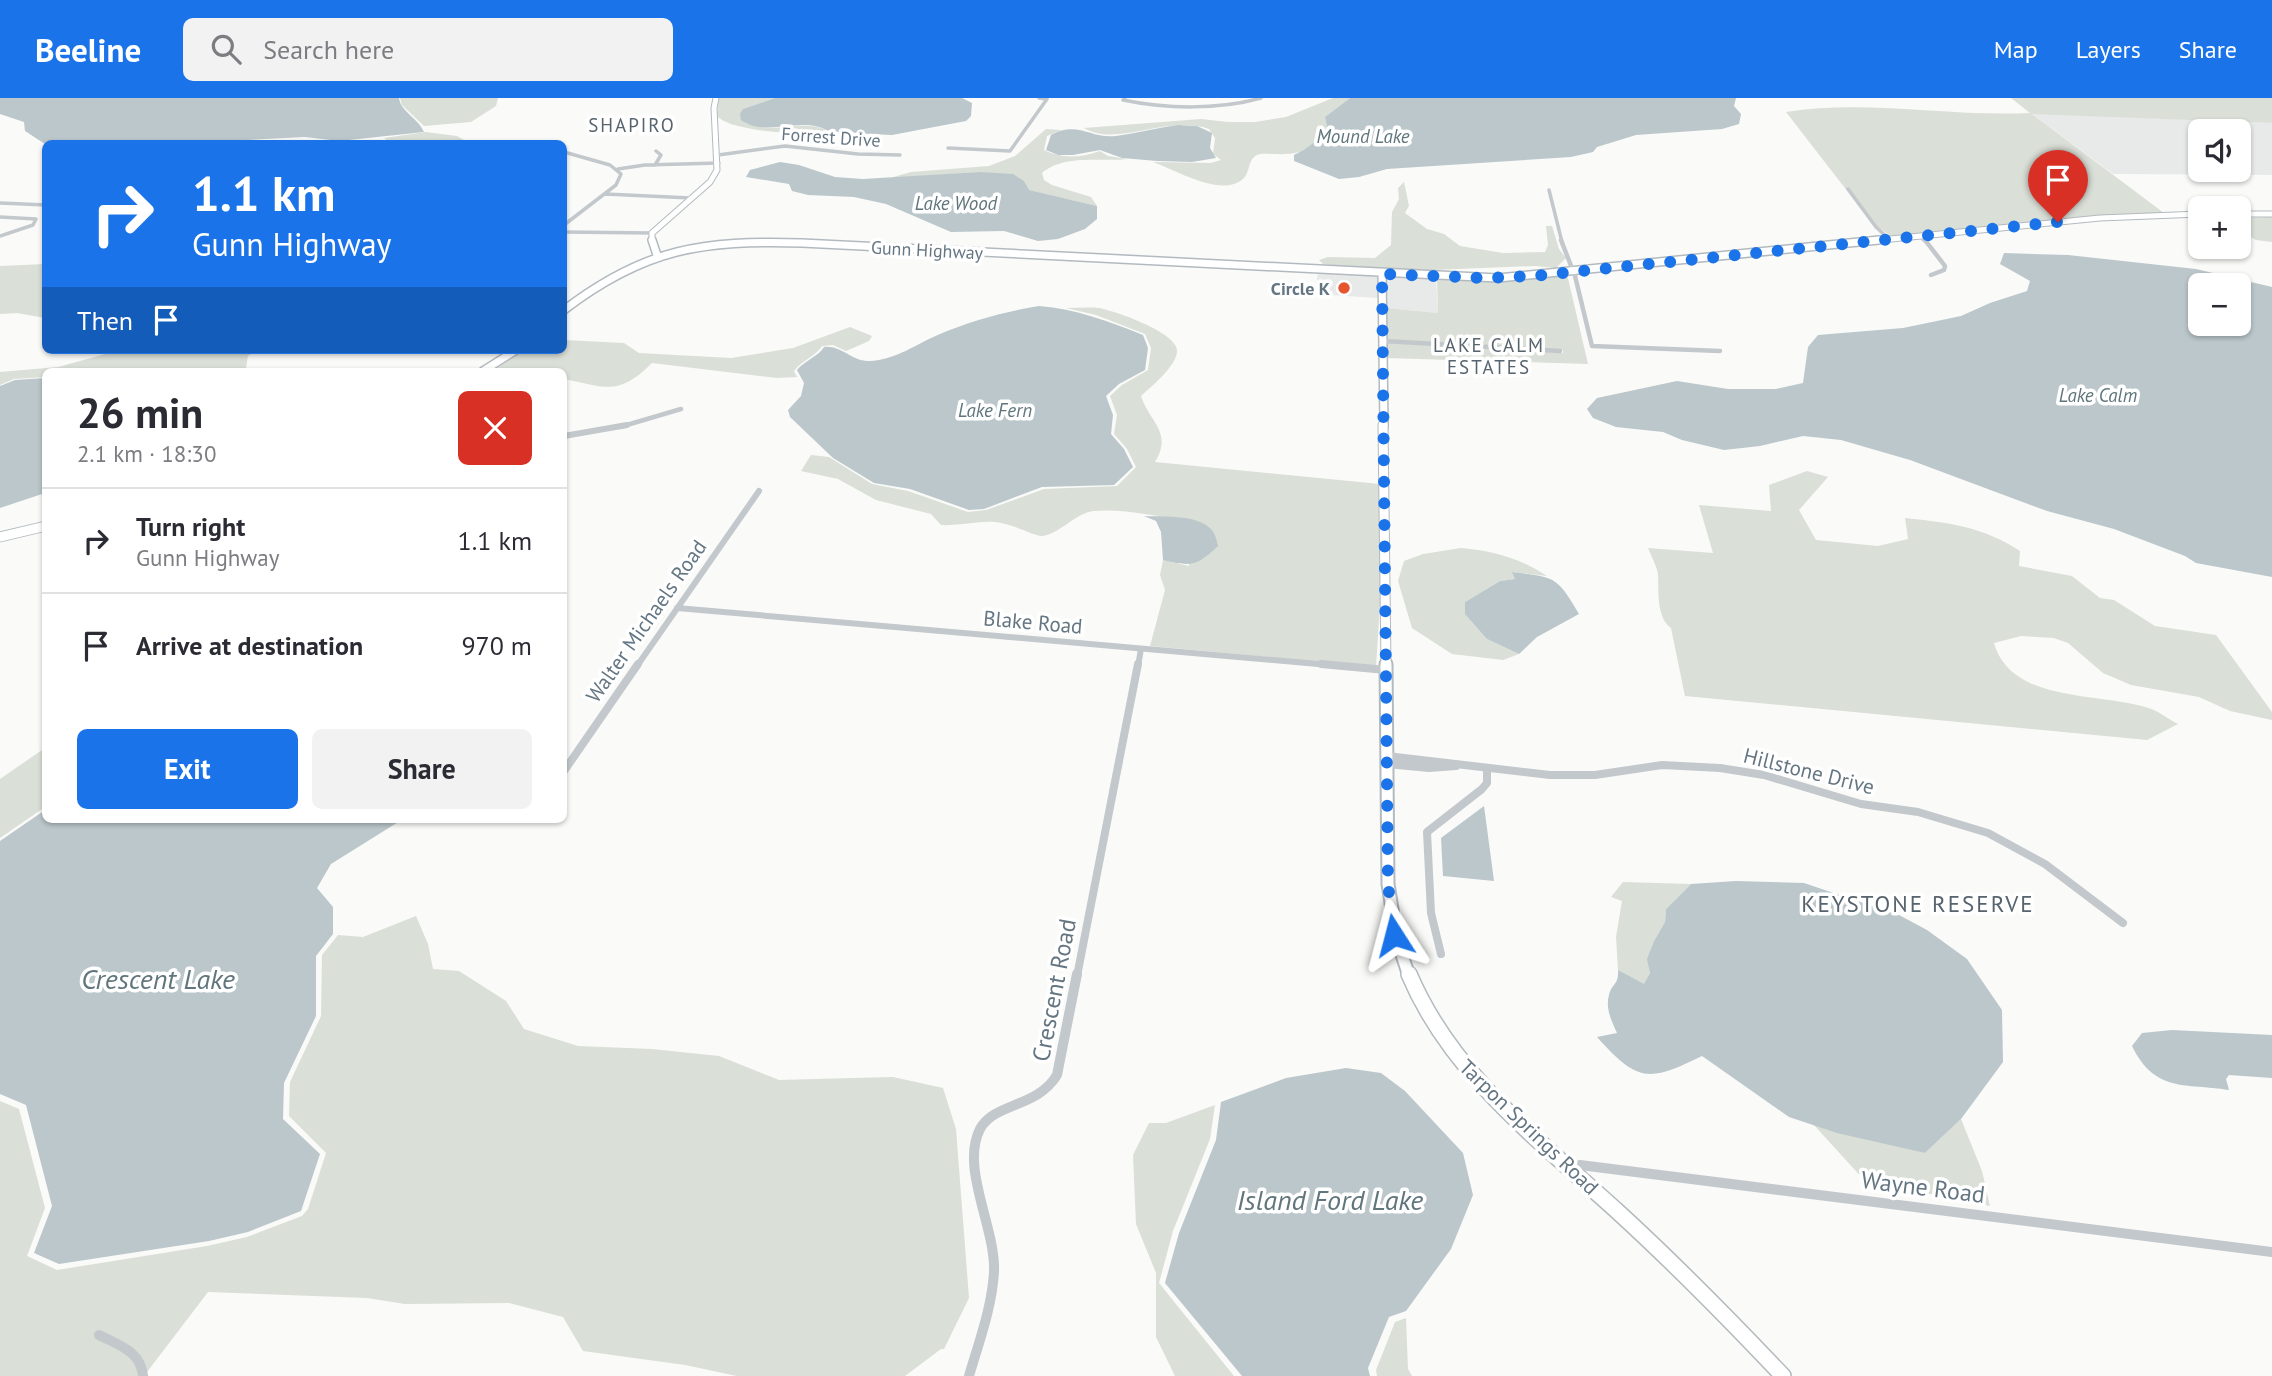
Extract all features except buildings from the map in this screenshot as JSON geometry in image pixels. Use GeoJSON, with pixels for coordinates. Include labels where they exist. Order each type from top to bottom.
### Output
{"type":"FeatureCollection","features":[{"type":"Feature","properties":{"kind":"main road"},"geometry":{"type":"LineString","coordinates":[[657,256],[652,245],[652,233],[710,182],[719,163],[714,108],[716,98]]}},
{"type":"Feature","properties":{"kind":"main road","name":"Gunn Highway"},"geometry":{"type":"LineString","coordinates":[[567,308],[606,277],[657,256],[730,242],[768,241],[1382,273],[1511,277],[2105,217],[2188,214]]}},
{"type":"Feature","properties":{"kind":"main road"},"geometry":{"type":"LineString","coordinates":[[2251,214],[2272,214]]}},
{"type":"Feature","properties":{"kind":"main road"},"geometry":{"type":"LineString","coordinates":[[652,245],[680,250]]}},
{"type":"Feature","properties":{"kind":"main road","name":"Tarpon Springs Road"},"geometry":{"type":"LineString","coordinates":[[1382,273],[1390,916],[1407,976],[1440,1035],[1466,1069],[1497,1102],[1698,1286],[1783,1376]]}},
{"type":"Feature","properties":{"kind":"main road"},"geometry":{"type":"LineString","coordinates":[[488,368],[510,354]]}},
{"type":"Feature","properties":{"kind":"main road"},"geometry":{"type":"LineString","coordinates":[[0,537],[42,527]]}},
{"type":"Feature","properties":{"kind":"street"},"geometry":{"type":"LineString","coordinates":[[948,148],[1010,151],[1047,99],[1039,98]]}},
{"type":"Feature","properties":{"kind":"street"},"geometry":{"type":"LineString","coordinates":[[1125,98],[1123,100],[1149,106],[1233,106],[1261,98]]}},
{"type":"Feature","properties":{"kind":"street","name":"Forrest Drive"},"geometry":{"type":"LineString","coordinates":[[718,155],[785,146],[858,154],[900,155]]}},
{"type":"Feature","properties":{"kind":"street"},"geometry":{"type":"LineString","coordinates":[[655,165],[661,155],[656,151]]}},
{"type":"Feature","properties":{"kind":"street"},"geometry":{"type":"LineString","coordinates":[[567,153],[618,169],[719,163]]}},
{"type":"Feature","properties":{"kind":"street"},"geometry":{"type":"LineString","coordinates":[[567,223],[621,180],[618,169]]}},
{"type":"Feature","properties":{"kind":"street"},"geometry":{"type":"LineString","coordinates":[[1848,189],[1889,240]]}},
{"type":"Feature","properties":{"kind":"street"},"geometry":{"type":"LineString","coordinates":[[1549,190],[1592,346],[1720,351]]}},
{"type":"Feature","properties":{"kind":"street"},"geometry":{"type":"LineString","coordinates":[[604,194],[691,198]]}},
{"type":"Feature","properties":{"kind":"street"},"geometry":{"type":"LineString","coordinates":[[0,203],[42,205]]}},
{"type":"Feature","properties":{"kind":"street"},"geometry":{"type":"LineString","coordinates":[[0,216],[36,219],[33,225],[0,236]]}},
{"type":"Feature","properties":{"kind":"street"},"geometry":{"type":"LineString","coordinates":[[567,232],[652,233]]}},
{"type":"Feature","properties":{"kind":"street"},"geometry":{"type":"LineString","coordinates":[[1919,236],[1944,266],[1944,270],[1931,275]]}},
{"type":"Feature","properties":{"kind":"street"},"geometry":{"type":"LineString","coordinates":[[1383,341],[1560,351]]}},
{"type":"Feature","properties":{"kind":"street"},"geometry":{"type":"LineString","coordinates":[[567,436],[624,426],[681,409]]}},
{"type":"Feature","properties":{"kind":"street","name":"Walter Michaels Road"},"geometry":{"type":"LineString","coordinates":[[567,767],[759,491]]}},
{"type":"Feature","properties":{"kind":"street","name":"Blake Road"},"geometry":{"type":"LineString","coordinates":[[677,608],[1386,670]]}},
{"type":"Feature","properties":{"kind":"street","name":"Crescent Road"},"geometry":{"type":"LineString","coordinates":[[969,1376],[992,1296],[995,1266],[992,1238],[976,1167],[975,1141],[978,1131],[991,1116],[1040,1098],[1053,1084],[1057,1075],[1141,649]]}},
{"type":"Feature","properties":{"kind":"street","name":"Hillstone Drive"},"geometry":{"type":"LineString","coordinates":[[1387,760],[1566,776],[1595,775],[1662,765],[1720,768],[1764,775],[1861,804],[1918,812],[1988,833],[2045,864],[2123,923]]}},
{"type":"Feature","properties":{"kind":"street"},"geometry":{"type":"LineString","coordinates":[[1441,954],[1430,904],[1427,832],[1482,789],[1487,783],[1487,769]]}},
{"type":"Feature","properties":{"kind":"street","name":"Wayne Road"},"geometry":{"type":"LineString","coordinates":[[1570,1168],[1580,1165],[2272,1252]]}},
{"type":"Feature","properties":{"kind":"street"},"geometry":{"type":"LineString","coordinates":[[99,1335],[138,1357],[144,1369],[143,1376]]}},
{"type":"Feature","properties":{"kind":"shaded area"},"geometry":{"type":"Polygon","coordinates":[[[400,98],[498,98],[496,106],[471,122],[424,126],[402,105],[400,98]]]}},
{"type":"Feature","properties":{"kind":"shaded area"},"geometry":{"type":"Polygon","coordinates":[[[719,98],[775,98],[743,109],[745,123],[769,128],[813,126],[829,132],[788,133],[737,126],[717,116],[719,98]]]}},
{"type":"Feature","properties":{"kind":"shaded area"},"geometry":{"type":"Polygon","coordinates":[[[1333,98],[1350,98],[1325,117],[1327,127],[1310,146],[1291,154],[1257,155],[1252,159],[1244,178],[1235,184],[1199,181],[1153,162],[1211,163],[1221,160],[1213,154],[1215,138],[1209,129],[1176,125],[1112,134],[1097,133],[1084,128],[1201,119],[1255,122],[1286,117],[1333,98]]]}},
{"type":"Feature","properties":{"kind":"shaded area"},"geometry":{"type":"Polygon","coordinates":[[[2011,98],[2272,98],[2272,123],[2251,122],[2251,119],[2188,120],[2032,114],[2164,213],[1892,237],[1872,223],[1786,112],[1846,107],[2030,113],[2011,98]]]}},
{"type":"Feature","properties":{"kind":"shaded area"},"geometry":{"type":"Polygon","coordinates":[[[2031,113],[2188,120],[2188,174],[2113,174],[2031,113]]]}},
{"type":"Feature","properties":{"kind":"shaded area"},"geometry":{"type":"Polygon","coordinates":[[[2251,122],[2272,123],[2272,175],[2251,175],[2251,122]]]}},
{"type":"Feature","properties":{"kind":"shaded area"},"geometry":{"type":"Polygon","coordinates":[[[1046,129],[1061,130],[1047,136],[1044,150],[1051,153],[1072,156],[1100,151],[1108,156],[1127,159],[1072,161],[1051,167],[1042,173],[1044,180],[1052,185],[1091,197],[1097,206],[1028,190],[1024,181],[979,172],[890,178],[911,172],[989,166],[1015,156],[1046,129]]]}},
{"type":"Feature","properties":{"kind":"shaded area"},"geometry":{"type":"Polygon","coordinates":[[[426,132],[457,136],[464,140],[387,140],[384,138],[426,132]]]}},
{"type":"Feature","properties":{"kind":"shaded area"},"geometry":{"type":"Polygon","coordinates":[[[1404,182],[1409,206],[1405,213],[1427,229],[1444,234],[1460,246],[1503,253],[1545,252],[1548,245],[1546,226],[1552,226],[1559,249],[1566,258],[1556,268],[1535,266],[1433,270],[1340,266],[1323,264],[1319,260],[1328,257],[1375,258],[1391,245],[1392,212],[1399,199],[1398,188],[1404,182]]]}},
{"type":"Feature","properties":{"kind":"shaded area"},"geometry":{"type":"Polygon","coordinates":[[[2272,217],[2272,242],[2251,237],[2251,218],[2272,217]]]}},
{"type":"Feature","properties":{"kind":"shaded area"},"geometry":{"type":"Polygon","coordinates":[[[42,264],[42,317],[17,313],[0,314],[0,266],[42,264]]]}},
{"type":"Feature","properties":{"kind":"shaded area"},"geometry":{"type":"Polygon","coordinates":[[[1318,271],[1379,275],[1379,301],[1378,298],[1315,294],[1318,271]]]}},
{"type":"Feature","properties":{"kind":"shaded area"},"geometry":{"type":"Polygon","coordinates":[[[1567,274],[1588,364],[1386,358],[1386,342],[1563,353],[1563,350],[1386,340],[1386,308],[1438,313],[1437,278],[1567,274]]]}},
{"type":"Feature","properties":{"kind":"shaded area"},"geometry":{"type":"Polygon","coordinates":[[[1385,275],[1436,278],[1438,313],[1386,308],[1385,275]]]}},
{"type":"Feature","properties":{"kind":"shaded area"},"geometry":{"type":"Polygon","coordinates":[[[1066,308],[1099,308],[1118,313],[1144,323],[1174,343],[1177,350],[1173,362],[1141,396],[1161,435],[1160,452],[1155,462],[1380,484],[1381,588],[1376,667],[1150,646],[1165,590],[1160,575],[1163,560],[1189,566],[1186,519],[1094,511],[1041,536],[995,522],[941,525],[931,514],[876,500],[838,479],[801,471],[811,455],[829,457],[872,484],[908,491],[968,512],[986,510],[1044,489],[1117,486],[1136,467],[1127,449],[1114,434],[1117,415],[1110,396],[1122,385],[1148,370],[1151,348],[1145,334],[1096,315],[1066,308]]]}},
{"type":"Feature","properties":{"kind":"shaded area"},"geometry":{"type":"Polygon","coordinates":[[[850,327],[872,336],[869,341],[846,351],[833,345],[822,346],[794,371],[797,377],[777,378],[652,363],[630,381],[611,387],[567,380],[567,368],[497,368],[518,354],[567,354],[567,340],[624,343],[639,353],[731,358],[793,348],[850,327]]]}},
{"type":"Feature","properties":{"kind":"shaded area"},"geometry":{"type":"Polygon","coordinates":[[[105,354],[251,354],[248,356],[246,368],[46,368],[105,354]]]}},
{"type":"Feature","properties":{"kind":"shaded area"},"geometry":{"type":"Polygon","coordinates":[[[42,368],[42,377],[14,379],[0,385],[0,372],[42,368]]]}},
{"type":"Feature","properties":{"kind":"shaded area"},"geometry":{"type":"Polygon","coordinates":[[[1807,471],[1828,477],[1799,510],[1816,540],[1878,546],[1908,539],[1905,518],[1951,524],[1992,536],[2020,551],[2019,566],[2072,576],[2100,598],[2114,600],[2155,626],[2216,635],[2272,712],[2272,720],[2230,711],[2199,697],[2131,685],[2103,673],[2068,643],[2054,638],[2021,636],[1994,643],[2004,663],[2020,677],[2040,687],[2063,693],[2134,704],[2154,710],[2178,724],[2147,740],[1685,696],[1671,628],[1661,611],[1657,572],[1648,548],[1713,553],[1699,505],[1771,511],[1769,485],[1807,471]]]}},
{"type":"Feature","properties":{"kind":"shaded area"},"geometry":{"type":"Polygon","coordinates":[[[1461,548],[1506,556],[1547,576],[1513,572],[1515,579],[1500,581],[1465,602],[1487,639],[1519,654],[1503,660],[1452,654],[1412,628],[1398,581],[1404,561],[1423,554],[1461,548]]]}},
{"type":"Feature","properties":{"kind":"shaded area"},"geometry":{"type":"Polygon","coordinates":[[[42,750],[42,809],[0,838],[0,779],[42,750]]]}},
{"type":"Feature","properties":{"kind":"shaded area"},"geometry":{"type":"Polygon","coordinates":[[[1623,882],[1691,884],[1666,909],[1665,922],[1648,959],[1650,973],[1644,985],[1618,970],[1616,937],[1622,901],[1611,897],[1623,882]]]}},
{"type":"Feature","properties":{"kind":"shaded area"},"geometry":{"type":"Polygon","coordinates":[[[416,916],[428,944],[433,969],[459,971],[506,1001],[524,1029],[578,1046],[652,1049],[719,1056],[779,1080],[893,1077],[943,1088],[956,1129],[969,1298],[944,1349],[905,1376],[737,1376],[685,1365],[583,1351],[563,1317],[509,1303],[405,1304],[367,1298],[208,1292],[144,1376],[0,1376],[0,1101],[19,1109],[45,1208],[27,1256],[57,1270],[207,1246],[247,1237],[302,1216],[308,1209],[326,1153],[289,1116],[290,1082],[321,1016],[322,955],[338,935],[363,937],[416,916]]]}},
{"type":"Feature","properties":{"kind":"shaded area"},"geometry":{"type":"Polygon","coordinates":[[[1215,1105],[1210,1139],[1173,1231],[1159,1283],[1234,1376],[1175,1376],[1156,1337],[1156,1273],[1136,1224],[1133,1155],[1149,1123],[1166,1123],[1215,1105]]]}},
{"type":"Feature","properties":{"kind":"shaded area"},"geometry":{"type":"Polygon","coordinates":[[[1961,1119],[1982,1171],[1990,1206],[1865,1181],[1813,1124],[1925,1153],[1961,1119]]]}},
{"type":"Feature","properties":{"kind":"shaded area"},"geometry":{"type":"Polygon","coordinates":[[[1406,1318],[1408,1369],[1412,1376],[1377,1376],[1376,1370],[1395,1322],[1406,1318]]]}},
{"type":"Feature","properties":{"kind":"water"},"geometry":{"type":"Polygon","coordinates":[[[0,98],[399,98],[400,103],[424,132],[348,140],[305,137],[42,142],[25,131],[24,122],[0,114],[0,98]]]}},
{"type":"Feature","properties":{"kind":"water"},"geometry":{"type":"Polygon","coordinates":[[[775,98],[962,98],[972,103],[971,116],[966,121],[892,135],[829,132],[808,125],[762,127],[741,120],[743,109],[775,98]]]}},
{"type":"Feature","properties":{"kind":"water","name":"Mound Lake"},"geometry":{"type":"Polygon","coordinates":[[[1350,98],[1736,98],[1734,106],[1741,114],[1739,124],[1722,129],[1636,135],[1597,147],[1593,152],[1571,157],[1387,169],[1359,177],[1339,179],[1294,161],[1294,155],[1312,144],[1327,127],[1325,117],[1350,98]]]}},
{"type":"Feature","properties":{"kind":"water"},"geometry":{"type":"Polygon","coordinates":[[[1178,125],[1197,126],[1212,133],[1210,148],[1216,158],[1192,162],[1157,161],[1122,158],[1100,150],[1058,155],[1046,150],[1051,135],[1069,129],[1116,136],[1178,125]]]}},
{"type":"Feature","properties":{"kind":"water","name":"Lake Wood"},"geometry":{"type":"Polygon","coordinates":[[[780,162],[799,165],[835,177],[863,179],[979,172],[1013,174],[1024,181],[1029,190],[1097,206],[1097,219],[1085,229],[1058,239],[1038,241],[1004,231],[951,232],[886,204],[854,197],[808,195],[792,191],[789,184],[746,177],[750,170],[780,162]]]}},
{"type":"Feature","properties":{"kind":"water","name":"Lake Calm"},"geometry":{"type":"Polygon","coordinates":[[[2004,253],[2068,255],[2213,273],[2188,273],[2188,336],[2251,336],[2251,282],[2272,287],[2272,577],[2196,563],[2185,556],[2114,529],[2047,511],[1910,460],[1841,440],[1803,436],[1760,446],[1724,450],[1682,440],[1663,432],[1616,427],[1593,418],[1587,409],[1597,398],[1677,381],[1728,389],[1776,389],[1803,383],[1808,347],[1818,335],[1903,328],[1961,316],[2027,291],[2030,281],[2000,264],[2004,253]]]}},
{"type":"Feature","properties":{"kind":"water","name":"Lake Fern"},"geometry":{"type":"Polygon","coordinates":[[[1039,306],[1092,316],[1143,335],[1148,348],[1145,370],[1119,384],[1106,396],[1113,415],[1111,434],[1124,449],[1133,467],[1114,485],[1042,487],[984,509],[969,510],[910,489],[874,483],[833,458],[790,417],[788,410],[801,396],[804,383],[797,370],[824,347],[836,348],[863,361],[879,360],[897,355],[964,325],[1039,306]]]}},
{"type":"Feature","properties":{"kind":"water"},"geometry":{"type":"Polygon","coordinates":[[[42,378],[42,494],[0,508],[0,386],[15,380],[42,378]]]}},
{"type":"Feature","properties":{"kind":"water"},"geometry":{"type":"Polygon","coordinates":[[[1144,516],[1180,517],[1198,521],[1212,530],[1218,546],[1193,563],[1180,564],[1163,560],[1161,532],[1156,521],[1144,516]]]}},
{"type":"Feature","properties":{"kind":"water"},"geometry":{"type":"Polygon","coordinates":[[[1512,572],[1538,575],[1553,581],[1565,592],[1579,614],[1537,637],[1519,654],[1487,639],[1465,614],[1465,602],[1500,581],[1515,579],[1512,572]]]}},
{"type":"Feature","properties":{"kind":"water"},"geometry":{"type":"Polygon","coordinates":[[[1484,806],[1494,881],[1443,876],[1441,838],[1484,806]]]}},
{"type":"Feature","properties":{"kind":"water","name":"Crescent Lake"},"geometry":{"type":"Polygon","coordinates":[[[42,812],[42,823],[397,823],[331,864],[317,888],[333,907],[333,934],[316,956],[316,1016],[284,1083],[283,1119],[320,1154],[301,1211],[248,1232],[209,1241],[59,1264],[34,1253],[52,1206],[26,1105],[0,1094],[0,841],[42,812]]]}},
{"type":"Feature","properties":{"kind":"water"},"geometry":{"type":"Polygon","coordinates":[[[1736,881],[1804,883],[1899,915],[1927,930],[1967,959],[2002,1010],[2003,1062],[1961,1119],[1925,1153],[1837,1133],[1789,1117],[1702,1056],[1669,1070],[1645,1074],[1623,1063],[1597,1037],[1617,1033],[1608,1000],[1618,970],[1644,984],[1650,973],[1647,959],[1665,922],[1666,909],[1691,884],[1736,881]]]}},
{"type":"Feature","properties":{"kind":"water"},"geometry":{"type":"Polygon","coordinates":[[[2172,1030],[2272,1035],[2272,1078],[2229,1075],[2226,1079],[2229,1090],[2161,1079],[2141,1061],[2132,1046],[2142,1033],[2172,1030]]]}},
{"type":"Feature","properties":{"kind":"water","name":"Island Ford Lake"},"geometry":{"type":"Polygon","coordinates":[[[1346,1068],[1381,1073],[1405,1091],[1463,1153],[1473,1195],[1451,1249],[1406,1311],[1389,1317],[1368,1368],[1370,1376],[1242,1376],[1165,1283],[1179,1233],[1216,1140],[1221,1102],[1286,1078],[1346,1068]]]}},
{"type":"Feature","properties":{"kind":"place","name":"Circle K"},"geometry":{"type":"Point","coordinates":[1344,288]}},
{"type":"Feature","properties":{"kind":"district","name":"SHAPIRO"},"geometry":{"type":"Point","coordinates":[632,125]}},
{"type":"Feature","properties":{"kind":"district","name":"LAKE CALM ESTATES"},"geometry":{"type":"Point","coordinates":[1489,356]}},
{"type":"Feature","properties":{"kind":"district","name":"KEYSTONE RESERVE"},"geometry":{"type":"Point","coordinates":[1918,903]}},
{"type":"Feature","properties":{"kind":"route"},"geometry":{"type":"LineString","coordinates":[[1394,935],[1388,884],[1382,274],[1486,278],[1533,276],[2058,222]]}}]}
